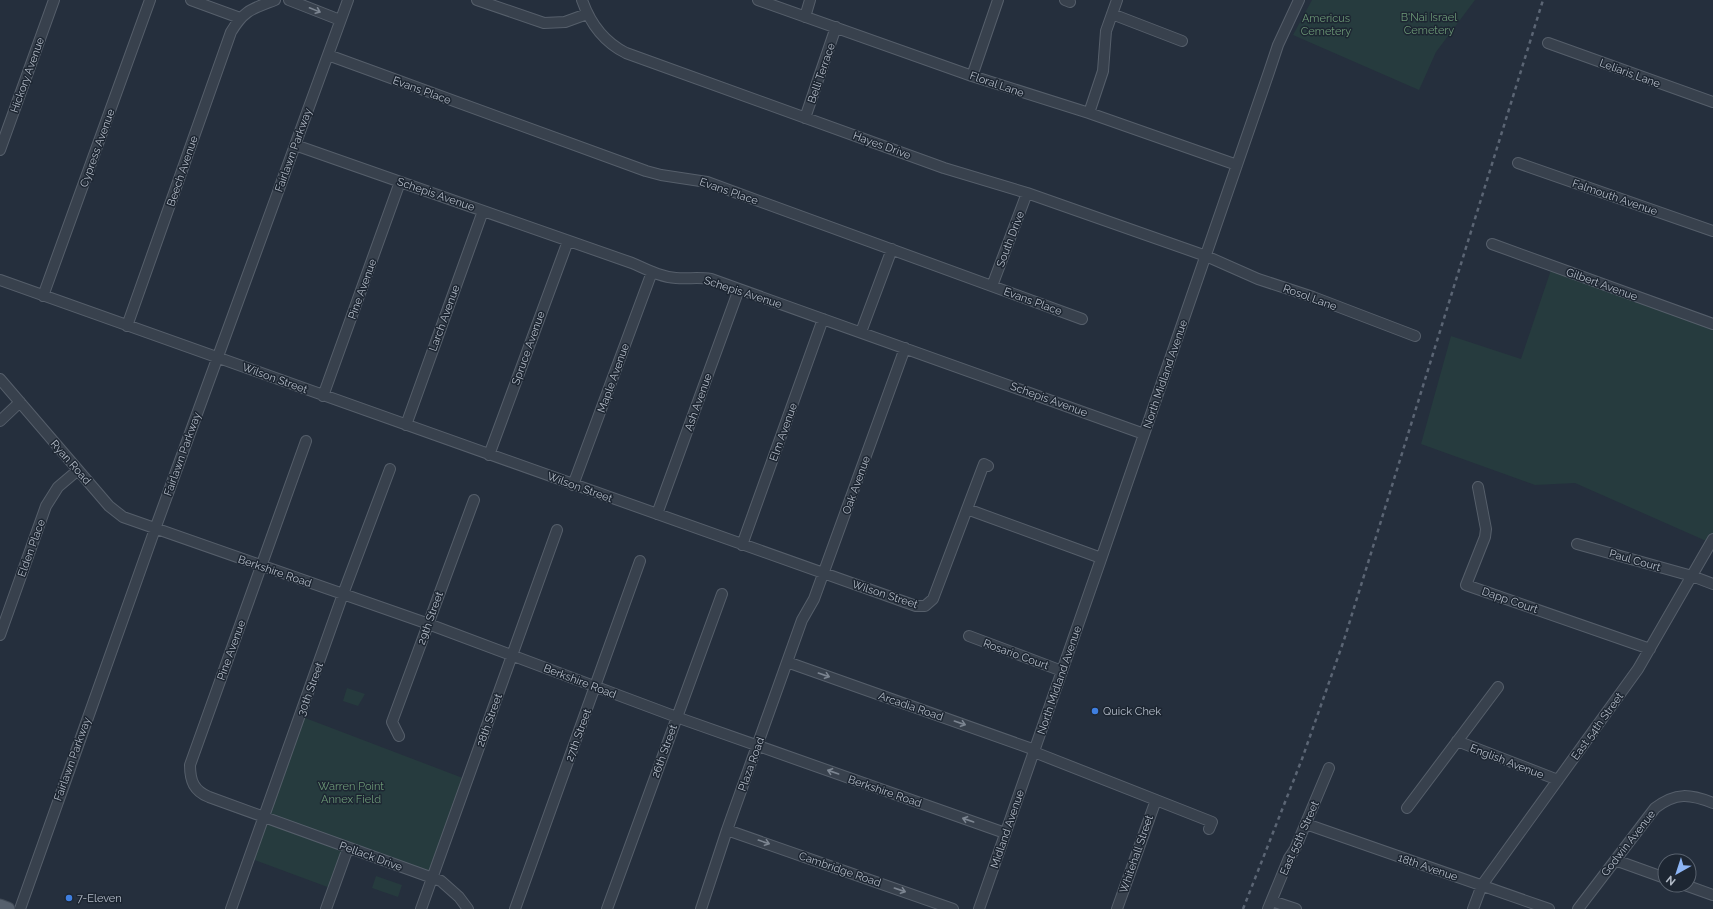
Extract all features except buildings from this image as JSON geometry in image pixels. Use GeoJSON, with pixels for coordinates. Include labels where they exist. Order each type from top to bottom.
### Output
{"type":"FeatureCollection","features":[{"type":"Feature","properties":{"kind":"main road"},"geometry":{"type":"LineString","coordinates":[[0,906],[8,909]]}},
{"type":"Feature","properties":{"kind":"street","name":"Hickory Avenue"},"geometry":{"type":"LineString","coordinates":[[0,150],[54,0]]}},
{"type":"Feature","properties":{"kind":"street","name":"Cypress Avenue"},"geometry":{"type":"LineString","coordinates":[[43,296],[150,0]]}},
{"type":"Feature","properties":{"kind":"street"},"geometry":{"type":"LineString","coordinates":[[191,0],[240,18],[248,10],[275,0]]}},
{"type":"Feature","properties":{"kind":"street"},"geometry":{"type":"LineString","coordinates":[[289,0],[340,20]]}},
{"type":"Feature","properties":{"kind":"street","name":"Fairlawn Parkway"},"geometry":{"type":"LineString","coordinates":[[20,909],[155,529],[328,55],[346,0]]}},
{"type":"Feature","properties":{"kind":"street"},"geometry":{"type":"LineString","coordinates":[[477,0],[544,23],[565,22],[587,14]]}},
{"type":"Feature","properties":{"kind":"street","name":"Hayes Drive"},"geometry":{"type":"LineString","coordinates":[[582,0],[587,14],[602,36],[626,53],[944,168],[1027,193],[1206,256]]}},
{"type":"Feature","properties":{"kind":"street","name":"Floral Lane"},"geometry":{"type":"LineString","coordinates":[[758,0],[972,76],[1089,113],[1237,165]]}},
{"type":"Feature","properties":{"kind":"street"},"geometry":{"type":"LineString","coordinates":[[805,17],[810,0]]}},
{"type":"Feature","properties":{"kind":"street"},"geometry":{"type":"LineString","coordinates":[[972,76],[998,0]]}},
{"type":"Feature","properties":{"kind":"street"},"geometry":{"type":"LineString","coordinates":[[1089,113],[1102,71],[1104,44],[1117,0]]}},
{"type":"Feature","properties":{"kind":"street","name":"North Midland Avenue"},"geometry":{"type":"LineString","coordinates":[[1034,751],[1278,45],[1299,0]]}},
{"type":"Feature","properties":{"kind":"street"},"geometry":{"type":"LineString","coordinates":[[1112,14],[1182,41]]}},
{"type":"Feature","properties":{"kind":"street","name":"Beech Avenue"},"geometry":{"type":"LineString","coordinates":[[127,326],[231,32],[240,18]]}},
{"type":"Feature","properties":{"kind":"street","name":"Belli Terrace"},"geometry":{"type":"LineString","coordinates":[[806,118],[836,27]]}},
{"type":"Feature","properties":{"kind":"street","name":"Leliaris Lane"},"geometry":{"type":"LineString","coordinates":[[1548,43],[1713,102]]}},
{"type":"Feature","properties":{"kind":"street","name":"Evans Place"},"geometry":{"type":"LineString","coordinates":[[328,55],[646,171],[661,175],[706,182],[1082,319]]}},
{"type":"Feature","properties":{"kind":"street","name":"Schepis Avenue"},"geometry":{"type":"LineString","coordinates":[[295,145],[652,272],[676,278],[700,277],[711,279],[1144,434]]}},
{"type":"Feature","properties":{"kind":"street","name":"Falmouth Avenue"},"geometry":{"type":"LineString","coordinates":[[1518,163],[1713,231]]}},
{"type":"Feature","properties":{"kind":"street","name":"Pine Avenue"},"geometry":{"type":"LineString","coordinates":[[323,396],[400,182]]}},
{"type":"Feature","properties":{"kind":"street","name":"South Drive"},"geometry":{"type":"LineString","coordinates":[[992,286],[1027,193]]}},
{"type":"Feature","properties":{"kind":"street","name":"Larch Avenue"},"geometry":{"type":"LineString","coordinates":[[406,425],[482,211]]}},
{"type":"Feature","properties":{"kind":"street","name":"Spruce Avenue"},"geometry":{"type":"LineString","coordinates":[[489,454],[568,241]]}},
{"type":"Feature","properties":{"kind":"street","name":"Gilbert Avenue"},"geometry":{"type":"LineString","coordinates":[[1492,244],[1713,324]]}},
{"type":"Feature","properties":{"kind":"street"},"geometry":{"type":"LineString","coordinates":[[862,332],[892,249]]}},
{"type":"Feature","properties":{"kind":"street","name":"Rosol Lane"},"geometry":{"type":"LineString","coordinates":[[1206,256],[1258,279],[1321,300],[1416,336]]}},
{"type":"Feature","properties":{"kind":"street","name":"Maple Avenue"},"geometry":{"type":"LineString","coordinates":[[573,485],[652,272]]}},
{"type":"Feature","properties":{"kind":"street","name":"Wilson Street"},"geometry":{"type":"LineString","coordinates":[[0,280],[916,606],[925,606],[933,599],[967,509]]}},
{"type":"Feature","properties":{"kind":"street","name":"Ash Avenue"},"geometry":{"type":"LineString","coordinates":[[657,514],[738,289]]}},
{"type":"Feature","properties":{"kind":"street","name":"Elm Avenue"},"geometry":{"type":"LineString","coordinates":[[742,545],[823,319]]}},
{"type":"Feature","properties":{"kind":"street","name":"Oak Avenue"},"geometry":{"type":"LineString","coordinates":[[802,620],[814,599],[905,348]]}},
{"type":"Feature","properties":{"kind":"street","name":"Ryan Road"},"geometry":{"type":"LineString","coordinates":[[0,379],[115,512],[123,517],[155,529]]}},
{"type":"Feature","properties":{"kind":"street"},"geometry":{"type":"LineString","coordinates":[[0,420],[20,402]]}},
{"type":"Feature","properties":{"kind":"street","name":"Pine Avenue"},"geometry":{"type":"LineString","coordinates":[[264,816],[204,795],[192,784],[190,765],[306,441]]}},
{"type":"Feature","properties":{"kind":"street"},"geometry":{"type":"LineString","coordinates":[[988,466],[984,464],[967,509],[1101,558]]}},
{"type":"Feature","properties":{"kind":"street","name":"30th Street"},"geometry":{"type":"LineString","coordinates":[[231,909],[390,469]]}},
{"type":"Feature","properties":{"kind":"street","name":"Elden Place"},"geometry":{"type":"LineString","coordinates":[[0,635],[2,624],[46,506],[58,487],[78,470]]}},
{"type":"Feature","properties":{"kind":"street","name":"Dapp Court"},"geometry":{"type":"LineString","coordinates":[[1478,487],[1486,529],[1485,537],[1466,585],[1650,649]]}},
{"type":"Feature","properties":{"kind":"street","name":"29th Street"},"geometry":{"type":"LineString","coordinates":[[399,736],[392,722],[474,500]]}},
{"type":"Feature","properties":{"kind":"street","name":"Berkshire Road"},"geometry":{"type":"LineString","coordinates":[[155,529],[428,624],[676,717],[1005,833]]}},
{"type":"Feature","properties":{"kind":"street","name":"28th Street"},"geometry":{"type":"LineString","coordinates":[[421,909],[557,530]]}},
{"type":"Feature","properties":{"kind":"street","name":"East 54th Street"},"geometry":{"type":"LineString","coordinates":[[1473,909],[1482,885],[1638,669],[1713,539]]}},
{"type":"Feature","properties":{"kind":"street","name":"Paul Court"},"geometry":{"type":"LineString","coordinates":[[1578,544],[1692,576],[1713,584]]}},
{"type":"Feature","properties":{"kind":"street","name":"27th Street"},"geometry":{"type":"LineString","coordinates":[[515,909],[640,561]]}},
{"type":"Feature","properties":{"kind":"street","name":"26th Street"},"geometry":{"type":"LineString","coordinates":[[607,909],[722,594]]}},
{"type":"Feature","properties":{"kind":"street","name":"Plaza Road"},"geometry":{"type":"LineString","coordinates":[[701,909],[727,830],[802,620]]}},
{"type":"Feature","properties":{"kind":"street","name":"Rosario Court"},"geometry":{"type":"LineString","coordinates":[[969,636],[1062,671]]}},
{"type":"Feature","properties":{"kind":"street","name":"Arcadia Road"},"geometry":{"type":"LineString","coordinates":[[787,662],[1034,751],[1212,822],[1209,829]]}},
{"type":"Feature","properties":{"kind":"street","name":"English Avenue"},"geometry":{"type":"LineString","coordinates":[[1408,808],[1498,687]]}},
{"type":"Feature","properties":{"kind":"street","name":"English Avenue"},"geometry":{"type":"LineString","coordinates":[[1457,741],[1558,780]]}},
{"type":"Feature","properties":{"kind":"street","name":"Midland Avenue"},"geometry":{"type":"LineString","coordinates":[[978,909],[1034,751]]}},
{"type":"Feature","properties":{"kind":"street","name":"East 55th Street"},"geometry":{"type":"LineString","coordinates":[[1270,905],[1329,768]]}},
{"type":"Feature","properties":{"kind":"street","name":"Godwin Avenue"},"geometry":{"type":"LineString","coordinates":[[1578,909],[1649,814],[1662,802],[1678,796],[1688,796],[1713,803]]}},
{"type":"Feature","properties":{"kind":"street","name":"Whitehall Street"},"geometry":{"type":"LineString","coordinates":[[1117,909],[1156,800]]}},
{"type":"Feature","properties":{"kind":"street","name":"Pellack Drive"},"geometry":{"type":"LineString","coordinates":[[264,816],[441,881],[459,897],[468,909]]}},
{"type":"Feature","properties":{"kind":"street","name":"18th Avenue"},"geometry":{"type":"LineString","coordinates":[[1306,824],[1549,909]]}},
{"type":"Feature","properties":{"kind":"street","name":"Cambridge Road"},"geometry":{"type":"LineString","coordinates":[[727,830],[953,909]]}},
{"type":"Feature","properties":{"kind":"street"},"geometry":{"type":"LineString","coordinates":[[326,909],[348,848]]}},
{"type":"Feature","properties":{"kind":"street"},"geometry":{"type":"LineString","coordinates":[[1615,860],[1657,875]]}},
{"type":"Feature","properties":{"kind":"street"},"geometry":{"type":"LineString","coordinates":[[1697,888],[1712,892]]}},
{"type":"Feature","properties":{"kind":"street"},"geometry":{"type":"LineString","coordinates":[[1270,905],[1296,909]]}},
{"type":"Feature","properties":{"kind":"green space","name":"Americus Cemetery"},"geometry":{"type":"Polygon","coordinates":[[[1312,0],[1475,0],[1436,52],[1419,90],[1293,35],[1312,0]]]}},
{"type":"Feature","properties":{"kind":"green space"},"geometry":{"type":"Polygon","coordinates":[[[1552,267],[1713,327],[1713,544],[1575,483],[1535,485],[1421,444],[1451,336],[1521,359],[1552,267]]]}},
{"type":"Feature","properties":{"kind":"green space"},"geometry":{"type":"Polygon","coordinates":[[[347,688],[365,694],[358,706],[343,701],[347,688]]]}},
{"type":"Feature","properties":{"kind":"green space","name":"Warren Point Annex Field"},"geometry":{"type":"Polygon","coordinates":[[[300,716],[468,780],[433,878],[348,848],[333,889],[249,858],[300,716]]]}},
{"type":"Feature","properties":{"kind":"green space"},"geometry":{"type":"Polygon","coordinates":[[[376,876],[402,885],[398,897],[372,888],[376,876]]]}},
{"type":"Feature","properties":{"kind":"railway"},"geometry":{"type":"LineString","coordinates":[[1243,909],[1302,759],[1344,640],[1543,0]]}},
{"type":"Feature","properties":{"kind":"place","name":"Quick Chek"},"geometry":{"type":"Point","coordinates":[1095,711]}},
{"type":"Feature","properties":{"kind":"place","name":"7-Eleven"},"geometry":{"type":"Point","coordinates":[69,898]}},
{"type":"Feature","properties":{"kind":"park label","name":"B'Nai Israel Cemetery"},"geometry":{"type":"Point","coordinates":[1429,23]}}]}
